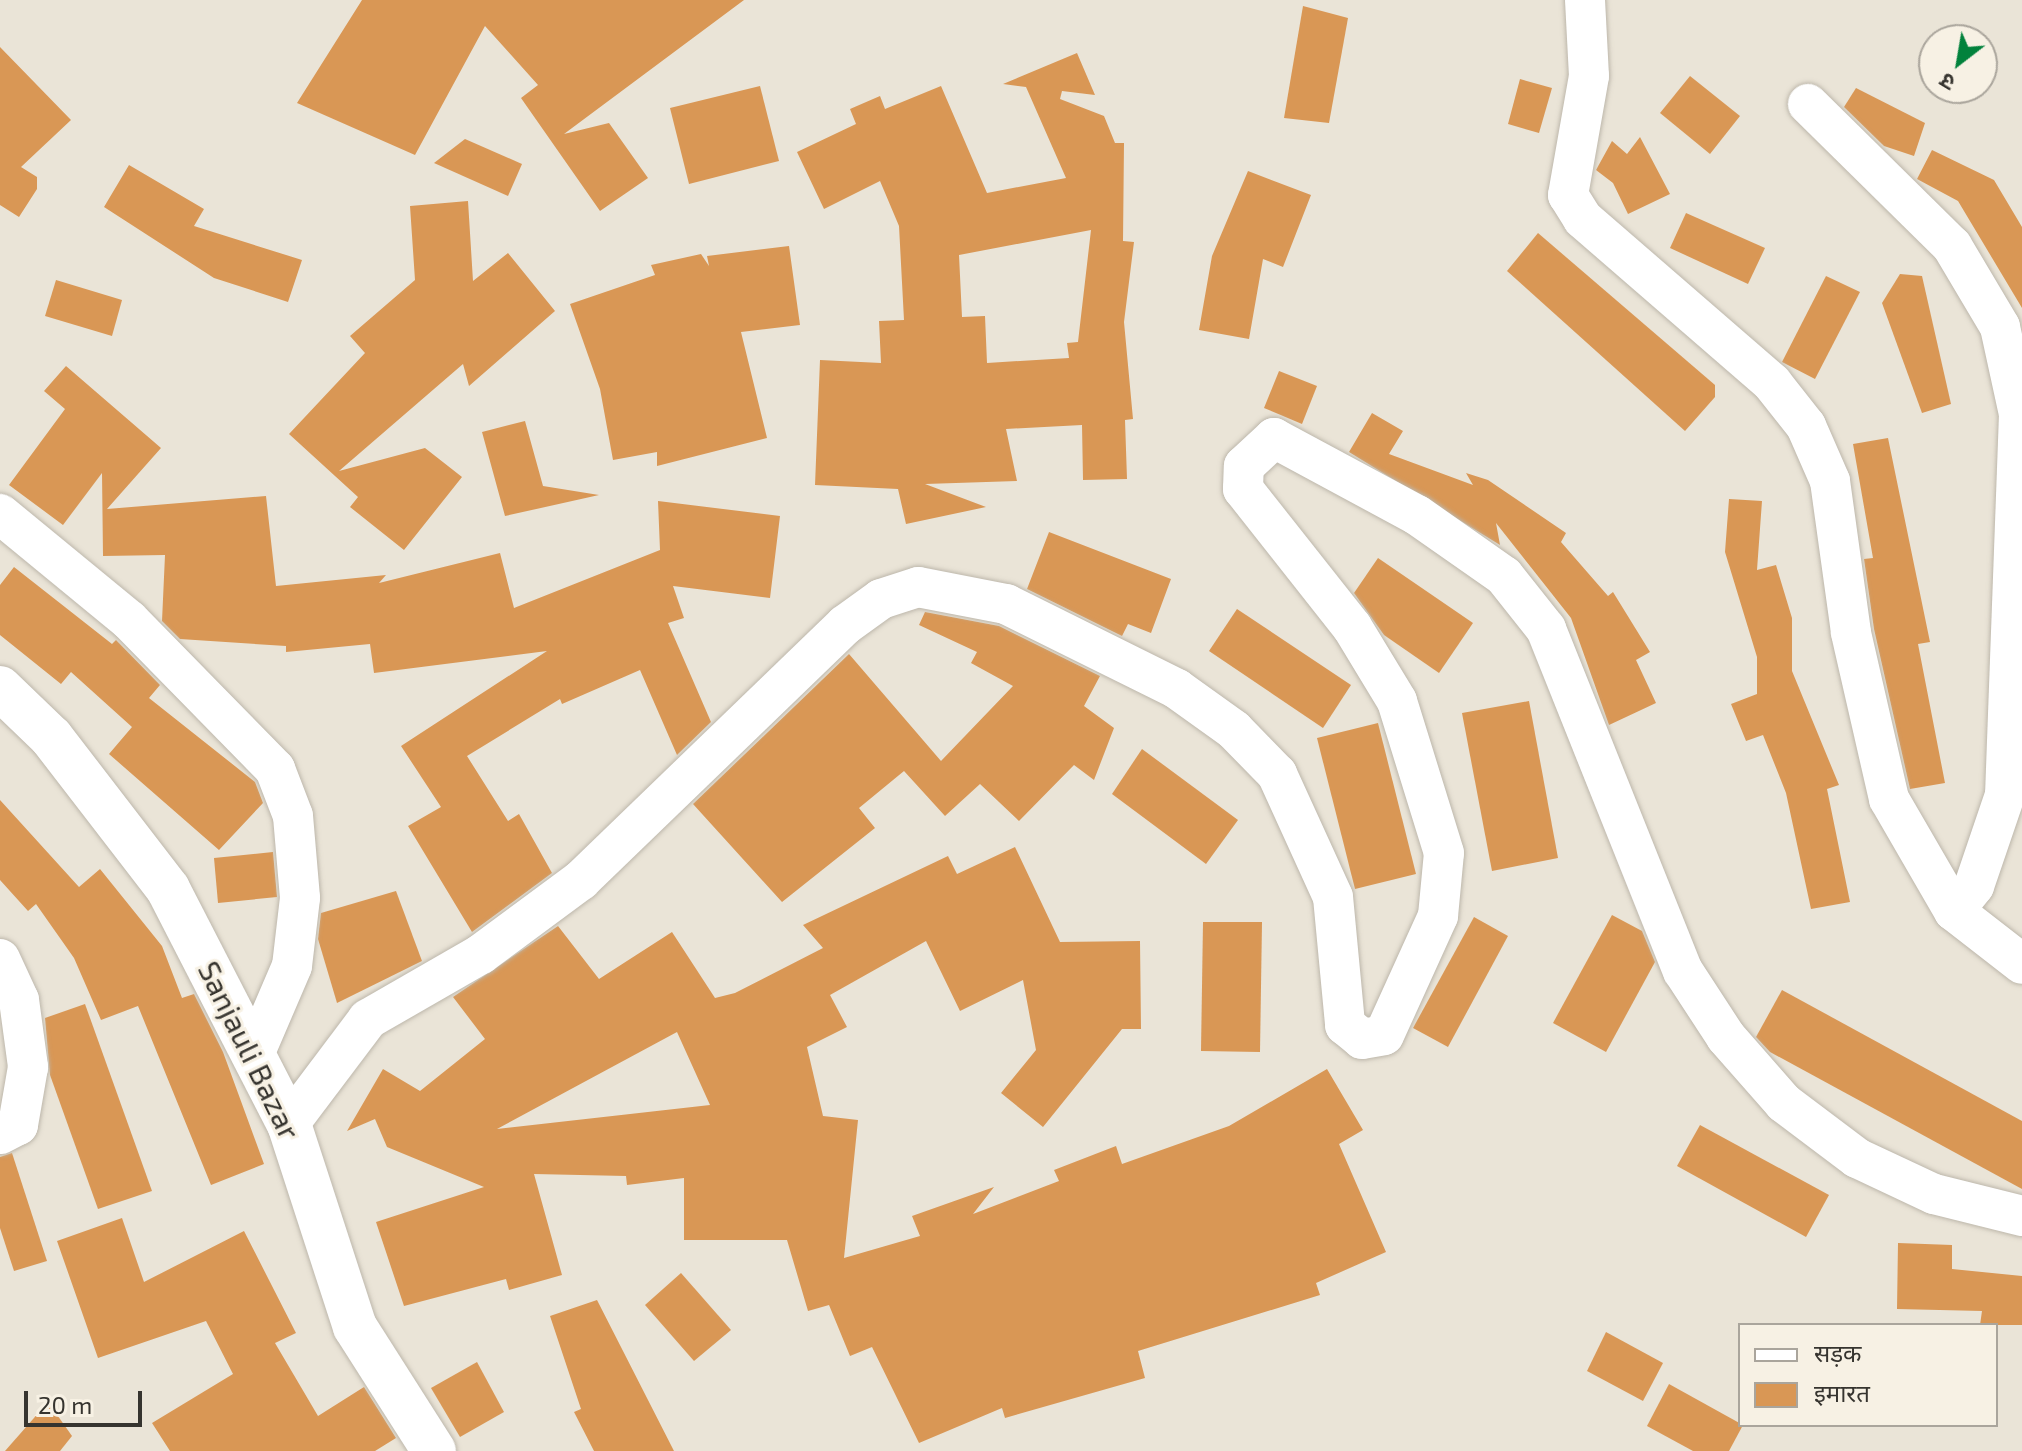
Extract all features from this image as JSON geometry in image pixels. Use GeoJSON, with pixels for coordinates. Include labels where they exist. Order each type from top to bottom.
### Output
{"type":"FeatureCollection","features":[{"type":"Feature","properties":{"kind":"main road","name":"Sanjauli Bazar"},"geometry":{"type":"LineString","coordinates":[[0,688],[51,737],[168,889],[256,1050],[289,1124],[355,1327],[434,1451]]}},
{"type":"Feature","properties":{"kind":"street"},"geometry":{"type":"LineString","coordinates":[[1585,0],[1589,76],[1567,170],[1568,195],[1583,219],[1772,383],[1806,426],[1830,481],[1851,633],[1889,799],[1954,911],[2022,964]]}},
{"type":"Feature","properties":{"kind":"street"},"geometry":{"type":"LineString","coordinates":[[1808,104],[1952,246],[2000,327],[2019,414],[2005,795],[1974,886],[1954,911]]}},
{"type":"Feature","properties":{"kind":"street"},"geometry":{"type":"LineString","coordinates":[[289,1124],[368,1019],[481,954],[581,880],[845,625],[881,599],[918,587],[1006,604],[1177,689],[1234,730],[1277,774],[1333,897],[1345,1025],[1362,1039],[1384,1035],[1438,916],[1444,853],[1397,701],[1352,627],[1243,489],[1244,466],[1274,438],[1417,515],[1504,576],[1546,629],[1683,971],[1726,1037],[1784,1103],[1857,1158],[1934,1194],[2022,1216]]}},
{"type":"Feature","properties":{"kind":"street"},"geometry":{"type":"LineString","coordinates":[[0,514],[129,620],[275,769],[293,816],[300,898],[292,966],[256,1050]]}},
{"type":"Feature","properties":{"kind":"street"},"geometry":{"type":"LineString","coordinates":[[0,959],[19,1000],[28,1067],[18,1125],[0,1134]]}},
{"type":"Feature","properties":{"kind":"building"},"geometry":{"type":"Polygon","coordinates":[[[362,0],[744,0],[564,134],[609,123],[648,178],[600,211],[521,98],[538,85],[485,26],[415,155],[297,103],[362,0]]]}},
{"type":"Feature","properties":{"kind":"building"},"geometry":{"type":"Polygon","coordinates":[[[1303,6],[1348,18],[1329,123],[1284,118],[1303,6]]]}},
{"type":"Feature","properties":{"kind":"building"},"geometry":{"type":"Polygon","coordinates":[[[0,47],[71,120],[21,167],[37,177],[37,189],[19,217],[0,205],[0,47]]]}},
{"type":"Feature","properties":{"kind":"building"},"geometry":{"type":"Polygon","coordinates":[[[1077,53],[1095,95],[1062,91],[1060,99],[1104,116],[1115,143],[1124,143],[1123,241],[1134,242],[1124,322],[1133,419],[1125,420],[1127,479],[1083,480],[1082,425],[1006,429],[1017,481],[925,484],[986,507],[906,524],[898,489],[815,485],[820,360],[881,363],[879,321],[904,320],[899,226],[880,181],[824,209],[797,152],[856,124],[850,109],[880,96],[885,109],[941,86],[987,193],[1066,178],[1026,87],[1003,84],[1077,53]],[[1091,230],[959,255],[962,317],[985,316],[987,363],[1069,358],[1067,343],[1078,342],[1091,230]]]}},
{"type":"Feature","properties":{"kind":"building"},"geometry":{"type":"Polygon","coordinates":[[[1690,76],[1740,116],[1710,154],[1660,113],[1690,76]]]}},
{"type":"Feature","properties":{"kind":"building"},"geometry":{"type":"Polygon","coordinates":[[[1520,79],[1552,88],[1539,133],[1508,124],[1520,79]]]}},
{"type":"Feature","properties":{"kind":"building"},"geometry":{"type":"Polygon","coordinates":[[[760,86],[779,161],[689,184],[670,108],[760,86]]]}},
{"type":"Feature","properties":{"kind":"building"},"geometry":{"type":"Polygon","coordinates":[[[1856,88],[1925,123],[1914,156],[1884,146],[1844,107],[1856,88]]]}},
{"type":"Feature","properties":{"kind":"building"},"geometry":{"type":"Polygon","coordinates":[[[1640,137],[1670,194],[1628,214],[1613,183],[1596,170],[1612,141],[1627,154],[1640,137]]]}},
{"type":"Feature","properties":{"kind":"building"},"geometry":{"type":"Polygon","coordinates":[[[465,139],[522,164],[508,196],[434,163],[465,139]]]}},
{"type":"Feature","properties":{"kind":"building"},"geometry":{"type":"Polygon","coordinates":[[[1932,150],[1994,180],[2022,227],[2022,308],[1958,201],[1917,179],[1932,150]]]}},
{"type":"Feature","properties":{"kind":"building"},"geometry":{"type":"Polygon","coordinates":[[[129,165],[204,209],[194,226],[302,260],[288,302],[214,278],[104,207],[129,165]]]}},
{"type":"Feature","properties":{"kind":"building"},"geometry":{"type":"Polygon","coordinates":[[[1248,171],[1311,195],[1283,267],[1263,259],[1249,339],[1199,330],[1212,256],[1248,171]]]}},
{"type":"Feature","properties":{"kind":"building"},"geometry":{"type":"Polygon","coordinates":[[[468,201],[473,281],[508,253],[555,311],[469,386],[463,364],[339,471],[425,448],[462,477],[404,550],[350,507],[358,497],[289,434],[365,353],[350,336],[415,280],[410,206],[468,201]]]}},
{"type":"Feature","properties":{"kind":"building"},"geometry":{"type":"Polygon","coordinates":[[[1686,213],[1765,248],[1748,284],[1670,248],[1686,213]]]}},
{"type":"Feature","properties":{"kind":"building"},"geometry":{"type":"Polygon","coordinates":[[[1538,233],[1715,385],[1715,397],[1685,431],[1507,271],[1538,233]]]}},
{"type":"Feature","properties":{"kind":"building"},"geometry":{"type":"Polygon","coordinates":[[[789,246],[800,325],[741,332],[767,438],[657,466],[657,452],[613,460],[600,389],[570,304],[655,275],[651,265],[701,254],[709,266],[707,256],[789,246]]]}},
{"type":"Feature","properties":{"kind":"building"},"geometry":{"type":"Polygon","coordinates":[[[1900,274],[1922,276],[1951,404],[1922,413],[1882,303],[1900,274]]]}},
{"type":"Feature","properties":{"kind":"building"},"geometry":{"type":"Polygon","coordinates":[[[1826,276],[1860,292],[1815,379],[1782,362],[1826,276]]]}},
{"type":"Feature","properties":{"kind":"building"},"geometry":{"type":"Polygon","coordinates":[[[56,280],[122,300],[112,336],[45,316],[56,280]]]}},
{"type":"Feature","properties":{"kind":"building"},"geometry":{"type":"Polygon","coordinates":[[[66,366],[161,448],[107,509],[266,496],[276,586],[386,575],[379,583],[500,553],[514,608],[660,550],[658,501],[780,516],[770,598],[673,586],[684,618],[668,623],[711,722],[677,755],[640,670],[562,704],[560,699],[467,756],[508,821],[519,814],[552,873],[472,932],[408,826],[441,807],[401,746],[547,651],[374,673],[370,644],[286,652],[286,646],[180,639],[162,621],[165,555],[103,556],[102,473],[63,525],[9,485],[65,409],[44,391],[66,366]]]}},
{"type":"Feature","properties":{"kind":"building"},"geometry":{"type":"Polygon","coordinates":[[[1279,371],[1317,386],[1302,424],[1264,408],[1279,371]]]}},
{"type":"Feature","properties":{"kind":"building"},"geometry":{"type":"Polygon","coordinates":[[[1372,413],[1403,431],[1389,454],[1473,485],[1466,473],[1488,480],[1566,533],[1561,542],[1608,596],[1613,592],[1650,652],[1636,660],[1656,703],[1609,725],[1571,618],[1496,523],[1500,545],[1349,452],[1372,413]]]}},
{"type":"Feature","properties":{"kind":"building"},"geometry":{"type":"Polygon","coordinates":[[[525,421],[543,486],[599,495],[505,516],[482,432],[525,421]]]}},
{"type":"Feature","properties":{"kind":"building"},"geometry":{"type":"Polygon","coordinates":[[[1888,438],[1930,642],[1918,644],[1945,783],[1910,789],[1874,629],[1864,559],[1873,558],[1853,444],[1888,438]]]}},
{"type":"Feature","properties":{"kind":"building"},"geometry":{"type":"Polygon","coordinates":[[[1729,499],[1762,501],[1757,570],[1776,565],[1792,618],[1792,671],[1839,785],[1827,789],[1850,902],[1811,909],[1786,793],[1763,735],[1746,741],[1731,704],[1757,694],[1757,657],[1725,552],[1729,499]]]}},
{"type":"Feature","properties":{"kind":"building"},"geometry":{"type":"Polygon","coordinates":[[[1049,532],[1171,579],[1151,633],[1128,624],[1122,636],[1027,589],[1049,532]]]}},
{"type":"Feature","properties":{"kind":"building"},"geometry":{"type":"Polygon","coordinates":[[[1378,558],[1473,623],[1439,673],[1384,635],[1354,593],[1378,558]]]}},
{"type":"Feature","properties":{"kind":"building"},"geometry":{"type":"Polygon","coordinates":[[[14,567],[112,644],[116,640],[160,685],[149,698],[255,782],[263,803],[219,850],[109,754],[132,727],[71,672],[61,684],[0,635],[0,585],[14,567]]]}},
{"type":"Feature","properties":{"kind":"building"},"geometry":{"type":"Polygon","coordinates":[[[1237,609],[1351,685],[1323,728],[1209,651],[1237,609]]]}},
{"type":"Feature","properties":{"kind":"building"},"geometry":{"type":"Polygon","coordinates":[[[925,612],[999,626],[1100,676],[1084,706],[1114,728],[1094,780],[1074,765],[1019,821],[980,784],[945,816],[904,771],[859,808],[875,828],[782,902],[693,804],[849,654],[941,761],[1013,686],[971,663],[977,652],[919,625],[925,612]]]}},
{"type":"Feature","properties":{"kind":"building"},"geometry":{"type":"Polygon","coordinates":[[[1529,701],[1558,858],[1492,871],[1462,713],[1529,701]]]}},
{"type":"Feature","properties":{"kind":"building"},"geometry":{"type":"Polygon","coordinates":[[[1378,723],[1416,874],[1355,889],[1317,738],[1378,723]]]}},
{"type":"Feature","properties":{"kind":"building"},"geometry":{"type":"Polygon","coordinates":[[[1142,749],[1238,820],[1206,864],[1112,794],[1142,749]]]}},
{"type":"Feature","properties":{"kind":"building"},"geometry":{"type":"Polygon","coordinates":[[[0,800],[79,887],[100,869],[162,946],[182,998],[194,994],[223,1052],[264,1164],[211,1185],[138,1006],[101,1020],[74,958],[36,904],[28,911],[0,880],[0,800]]]}},
{"type":"Feature","properties":{"kind":"building"},"geometry":{"type":"Polygon","coordinates":[[[1015,847],[1060,942],[1140,941],[1141,1029],[1122,1029],[1043,1127],[1001,1093],[1036,1050],[1023,980],[960,1011],[926,941],[830,995],[847,1027],[807,1047],[823,1116],[858,1120],[844,1258],[920,1236],[912,1216],[994,1187],[973,1214],[1059,1181],[1054,1170],[1116,1146],[1122,1164],[1229,1126],[1327,1069],[1363,1130],[1339,1144],[1386,1252],[1316,1283],[1320,1295],[1138,1351],[1145,1378],[1005,1418],[1002,1408],[919,1443],[872,1347],[850,1356],[829,1305],[808,1311],[787,1240],[684,1240],[684,1178],[627,1185],[626,1176],[534,1174],[562,1275],[509,1290],[506,1279],[404,1306],[376,1222],[484,1187],[387,1147],[375,1119],[347,1131],[383,1069],[420,1091],[485,1039],[453,997],[558,926],[599,979],[672,932],[715,998],[735,993],[823,948],[803,925],[948,856],[957,874],[1015,847]],[[677,1032],[497,1129],[710,1105],[677,1032]]]}},
{"type":"Feature","properties":{"kind":"building"},"geometry":{"type":"Polygon","coordinates":[[[273,852],[277,897],[218,903],[214,858],[273,852]]]}},
{"type":"Feature","properties":{"kind":"building"},"geometry":{"type":"Polygon","coordinates":[[[396,891],[422,961],[337,1003],[318,939],[321,913],[396,891]]]}},
{"type":"Feature","properties":{"kind":"building"},"geometry":{"type":"Polygon","coordinates":[[[1612,915],[1642,931],[1655,962],[1606,1052],[1553,1023],[1612,915]]]}},
{"type":"Feature","properties":{"kind":"building"},"geometry":{"type":"Polygon","coordinates":[[[1474,917],[1508,936],[1448,1047],[1413,1028],[1474,917]]]}},
{"type":"Feature","properties":{"kind":"building"},"geometry":{"type":"Polygon","coordinates":[[[1203,922],[1262,922],[1260,1052],[1201,1051],[1203,922]]]}},
{"type":"Feature","properties":{"kind":"building"},"geometry":{"type":"Polygon","coordinates":[[[1782,990],[2022,1121],[2022,1189],[1770,1052],[1756,1037],[1782,990]]]}},
{"type":"Feature","properties":{"kind":"building"},"geometry":{"type":"Polygon","coordinates":[[[85,1004],[152,1191],[98,1209],[50,1075],[45,1018],[85,1004]]]}},
{"type":"Feature","properties":{"kind":"building"},"geometry":{"type":"Polygon","coordinates":[[[1700,1125],[1829,1195],[1806,1237],[1677,1166],[1700,1125]]]}},
{"type":"Feature","properties":{"kind":"building"},"geometry":{"type":"Polygon","coordinates":[[[12,1153],[47,1261],[14,1271],[0,1228],[0,1157],[12,1153]]]}},
{"type":"Feature","properties":{"kind":"building"},"geometry":{"type":"Polygon","coordinates":[[[122,1218],[144,1282],[244,1231],[296,1333],[275,1343],[318,1416],[364,1387],[396,1438],[375,1451],[170,1451],[152,1423],[233,1374],[206,1321],[98,1358],[57,1241],[122,1218]]]}},
{"type":"Feature","properties":{"kind":"building"},"geometry":{"type":"Polygon","coordinates":[[[1898,1243],[1952,1245],[1952,1269],[2022,1276],[2022,1325],[1980,1323],[1982,1311],[1897,1309],[1898,1243]]]}},
{"type":"Feature","properties":{"kind":"building"},"geometry":{"type":"Polygon","coordinates":[[[681,1273],[731,1330],[694,1361],[645,1305],[681,1273]]]}},
{"type":"Feature","properties":{"kind":"building"},"geometry":{"type":"Polygon","coordinates":[[[597,1300],[674,1451],[594,1451],[574,1412],[581,1409],[550,1316],[597,1300]]]}},
{"type":"Feature","properties":{"kind":"building"},"geometry":{"type":"Polygon","coordinates":[[[1606,1332],[1663,1363],[1643,1401],[1587,1371],[1606,1332]]]}},
{"type":"Feature","properties":{"kind":"building"},"geometry":{"type":"Polygon","coordinates":[[[477,1362],[504,1412],[460,1437],[431,1388],[477,1362]]]}},
{"type":"Feature","properties":{"kind":"building"},"geometry":{"type":"Polygon","coordinates":[[[1669,1384],[1742,1427],[1729,1451],[1693,1451],[1647,1426],[1669,1384]]]}},
{"type":"Feature","properties":{"kind":"building"},"geometry":{"type":"Polygon","coordinates":[[[48,1402],[72,1436],[60,1451],[5,1451],[48,1402]]]}}]}
